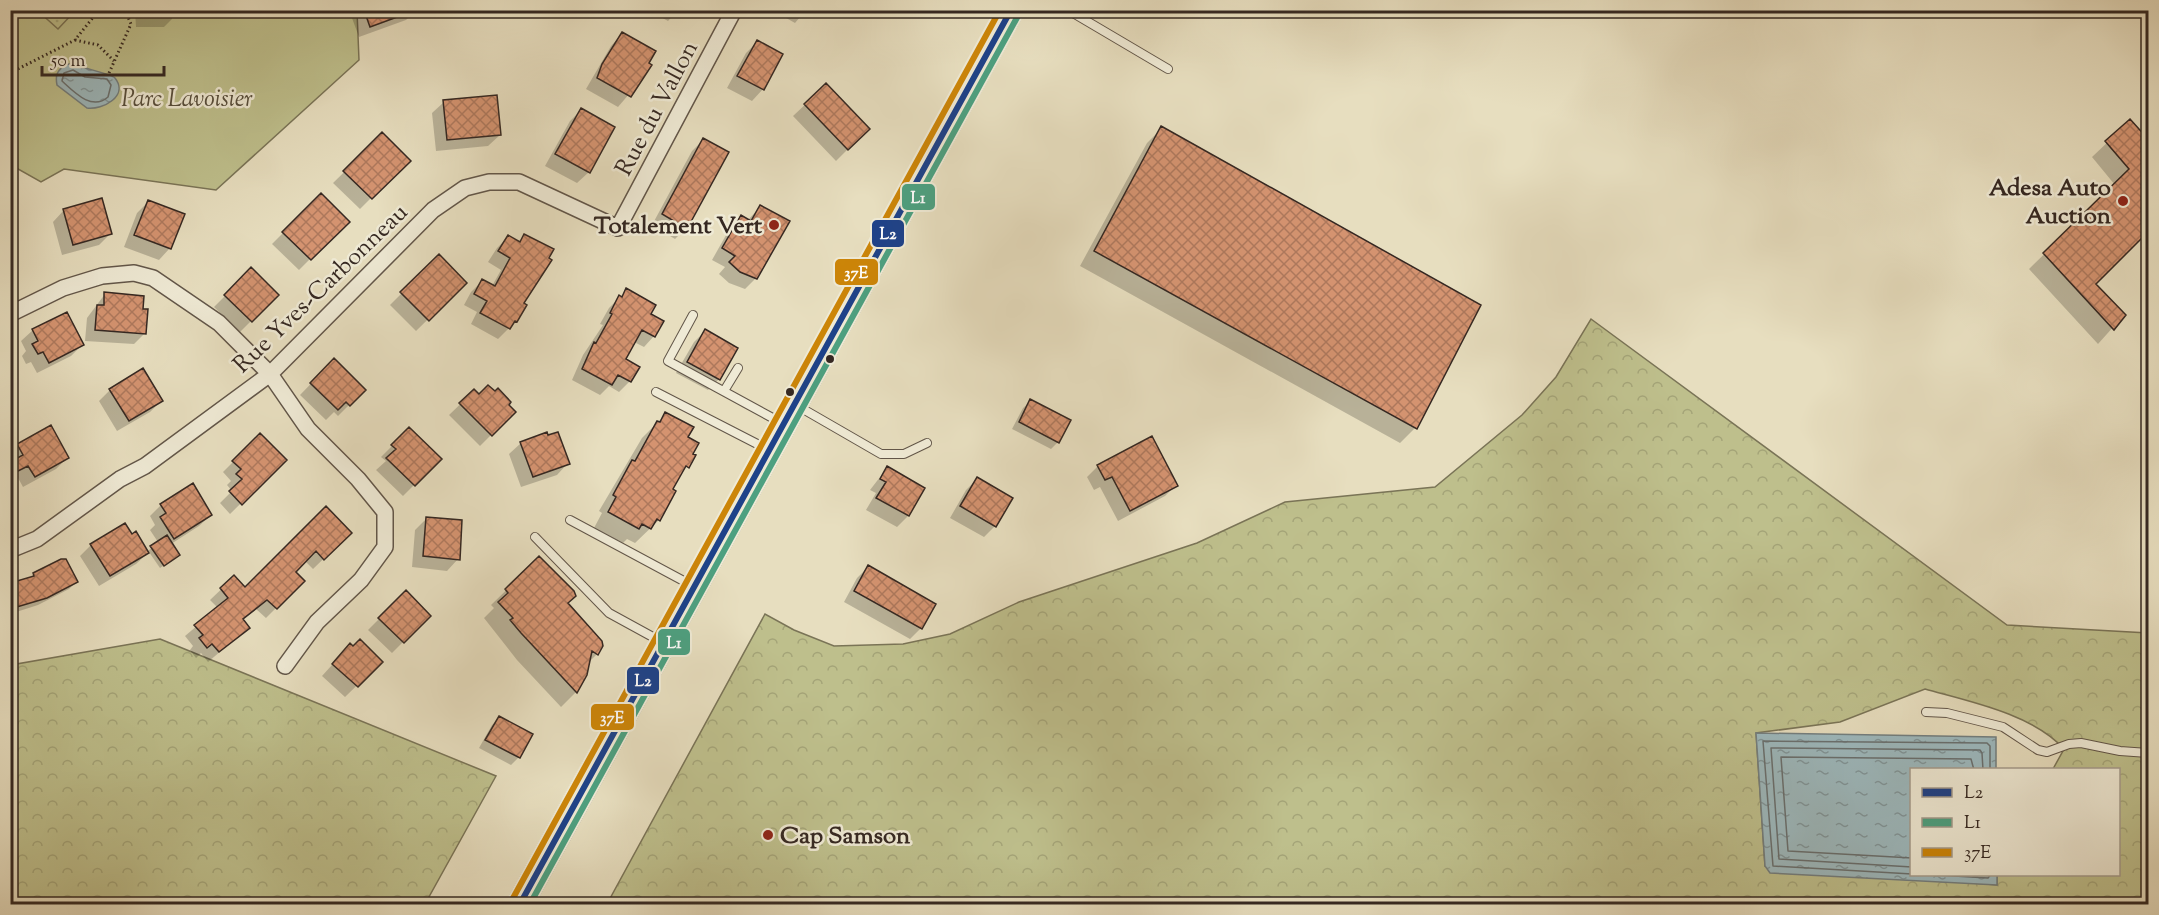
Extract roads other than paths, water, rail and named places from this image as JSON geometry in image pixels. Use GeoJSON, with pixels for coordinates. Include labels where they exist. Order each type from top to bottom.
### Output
{"type":"FeatureCollection","features":[{"type":"Feature","properties":{"kind":"main road"},"geometry":{"type":"LineString","coordinates":[[520,904],[1011,10]]}},
{"type":"Feature","properties":{"kind":"street","name":"Rue du Vallon"},"geometry":{"type":"LineString","coordinates":[[618,228],[734,10]]}},
{"type":"Feature","properties":{"kind":"street","name":"Rue Yves-Carbonneau"},"geometry":{"type":"LineString","coordinates":[[10,550],[37,539],[120,479],[146,466],[270,374],[433,210],[465,188],[489,183],[519,183],[618,228]]}},
{"type":"Feature","properties":{"kind":"street"},"geometry":{"type":"LineString","coordinates":[[10,314],[63,288],[102,276],[134,273],[153,278],[219,322],[270,374],[308,429],[358,479],[385,512],[385,547],[361,580],[317,622],[285,666]]}},
{"type":"Feature","properties":{"kind":"lane"},"geometry":{"type":"LineString","coordinates":[[1068,10],[1168,69]]}},
{"type":"Feature","properties":{"kind":"lane"},"geometry":{"type":"LineString","coordinates":[[693,315],[668,361],[724,391],[789,414],[881,453],[904,453],[927,443]]}},
{"type":"Feature","properties":{"kind":"lane"},"geometry":{"type":"LineString","coordinates":[[724,391],[738,368]]}},
{"type":"Feature","properties":{"kind":"lane"},"geometry":{"type":"LineString","coordinates":[[656,392],[769,451]]}},
{"type":"Feature","properties":{"kind":"lane"},"geometry":{"type":"LineString","coordinates":[[570,520],[694,587]]}},
{"type":"Feature","properties":{"kind":"lane"},"geometry":{"type":"LineString","coordinates":[[535,537],[609,613],[664,643]]}},
{"type":"Feature","properties":{"kind":"lane"},"geometry":{"type":"LineString","coordinates":[[1926,712],[1947,713],[2003,727],[2038,750],[2047,752],[2069,744],[2081,743],[2120,752],[2148,753]]}},
{"type":"Feature","properties":{"kind":"water"},"geometry":{"type":"Polygon","coordinates":[[[67,64],[115,78],[119,91],[117,96],[100,107],[87,108],[57,85],[58,73],[67,64]]]}},
{"type":"Feature","properties":{"kind":"water"},"geometry":{"type":"Polygon","coordinates":[[[1756,733],[1996,737],[1996,768],[1910,768],[1910,876],[1997,876],[1997,885],[1770,873],[1765,866],[1756,733]]]}},
{"type":"Feature","properties":{"kind":"place","name":"Adesa Auto Auction"},"geometry":{"type":"Point","coordinates":[2123,201]}},
{"type":"Feature","properties":{"kind":"place","name":"Totalement Vert"},"geometry":{"type":"Point","coordinates":[774,225]}},
{"type":"Feature","properties":{"kind":"place","name":"Cap Samson"},"geometry":{"type":"Point","coordinates":[768,835]}},
{"type":"Feature","properties":{"kind":"park label","name":"Parc Lavoisier"},"geometry":{"type":"Point","coordinates":[187,98]}}]}
